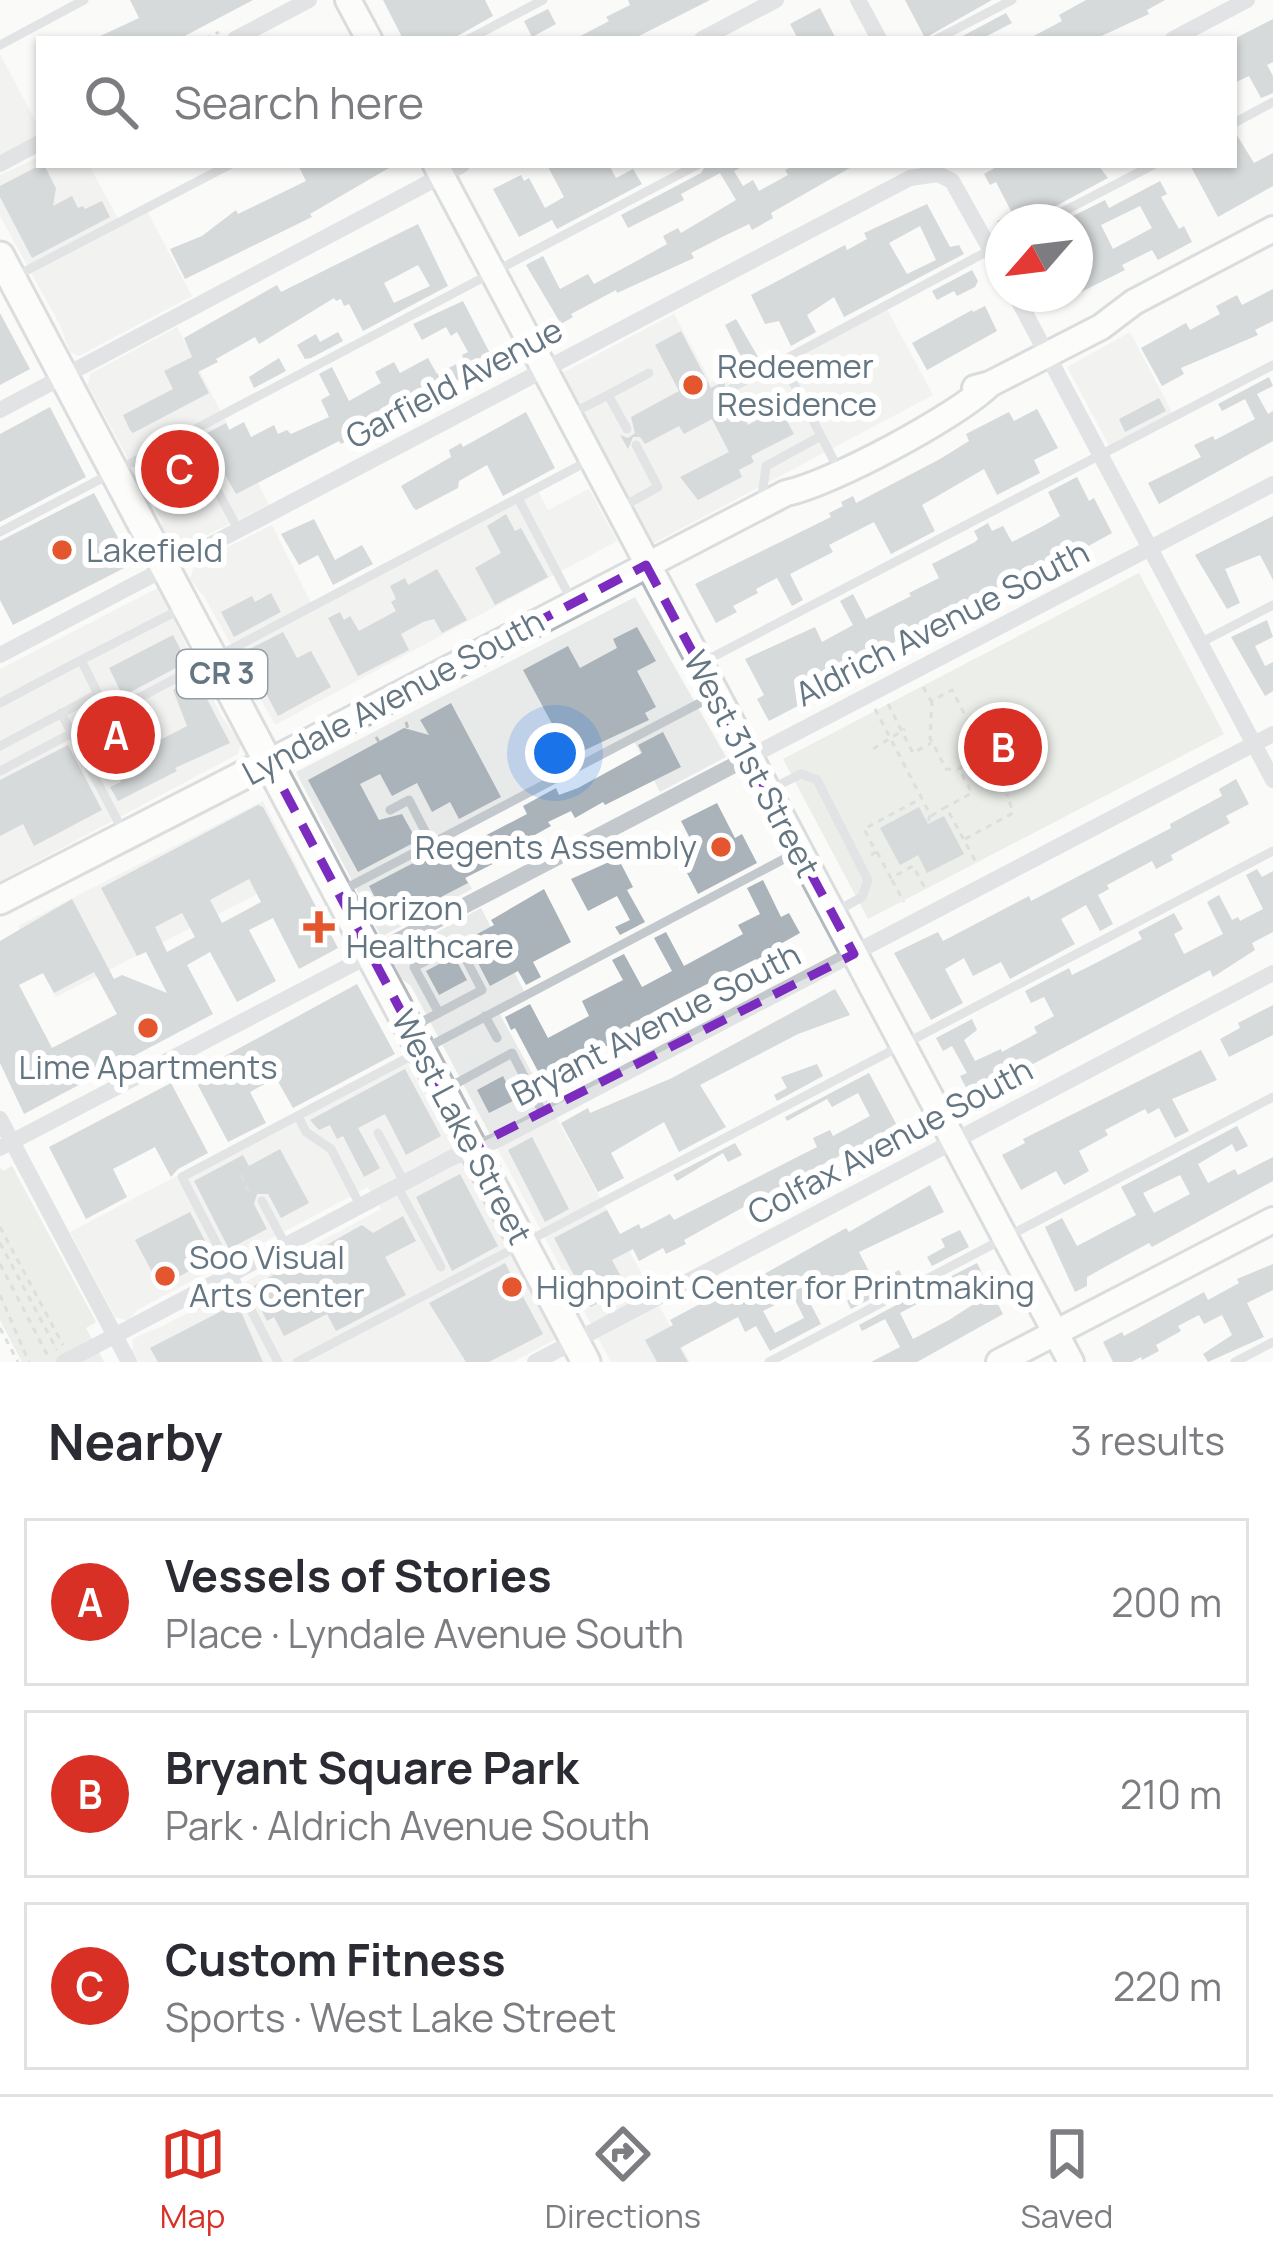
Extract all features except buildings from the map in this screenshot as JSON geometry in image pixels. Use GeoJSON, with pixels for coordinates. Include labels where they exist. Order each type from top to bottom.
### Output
{"type":"FeatureCollection","features":[{"type":"Feature","properties":{"kind":"main road","name":"West Lake Street"},"geometry":{"type":"LineString","coordinates":[[4,273],[64,377],[581,1352]]}},
{"type":"Feature","properties":{"kind":"main road","name":"Lyndale Avenue South"},"geometry":{"type":"LineString","coordinates":[[0,900],[269,762]]}},
{"type":"Feature","properties":{"kind":"street"},"geometry":{"type":"LineString","coordinates":[[241,36],[309,0]]}},
{"type":"Feature","properties":{"kind":"street"},"geometry":{"type":"LineString","coordinates":[[348,0],[367,36]]}},
{"type":"Feature","properties":{"kind":"street"},"geometry":{"type":"LineString","coordinates":[[708,36],[776,0]]}},
{"type":"Feature","properties":{"kind":"street"},"geometry":{"type":"LineString","coordinates":[[858,0],[877,36]]}},
{"type":"Feature","properties":{"kind":"street"},"geometry":{"type":"LineString","coordinates":[[1179,36],[1247,0]]}},
{"type":"Feature","properties":{"kind":"street"},"geometry":{"type":"LineString","coordinates":[[0,164],[36,145]]}},
{"type":"Feature","properties":{"kind":"street"},"geometry":{"type":"LineString","coordinates":[[0,410],[447,169]]}},
{"type":"Feature","properties":{"kind":"street","name":"West 31st Street"},"geometry":{"type":"LineString","coordinates":[[447,169],[543,370],[1071,1362]]}},
{"type":"Feature","properties":{"kind":"street","name":"Garfield Avenue"},"geometry":{"type":"LineString","coordinates":[[0,655],[910,178],[938,174],[952,181],[985,228]]}},
{"type":"Feature","properties":{"kind":"street","name":"Lyndale Avenue South"},"geometry":{"type":"LineString","coordinates":[[1101,327],[1134,302],[1273,229]]}},
{"type":"Feature","properties":{"kind":"street","name":"Lyndale Avenue South"},"geometry":{"type":"LineString","coordinates":[[786,493],[806,473],[954,395],[989,385],[1273,246]]}},
{"type":"Feature","properties":{"kind":"street"},"geometry":{"type":"LineString","coordinates":[[1024,312],[1273,780]]}},
{"type":"Feature","properties":{"kind":"street","name":"Lyndale Avenue South"},"geometry":{"type":"LineString","coordinates":[[269,762],[760,506],[815,484],[960,409],[989,385]]}},
{"type":"Feature","properties":{"kind":"street","name":"Aldrich Avenue South"},"geometry":{"type":"LineString","coordinates":[[6,1145],[1273,484]]}},
{"type":"Feature","properties":{"kind":"street","name":"Bryant Avenue South"},"geometry":{"type":"LineString","coordinates":[[64,1362],[1273,734]]}},
{"type":"Feature","properties":{"kind":"street","name":"Colfax Avenue South"},"geometry":{"type":"LineString","coordinates":[[536,1362],[581,1352],[953,1140],[1273,974]]}},
{"type":"Feature","properties":{"kind":"street"},"geometry":{"type":"LineString","coordinates":[[0,1119],[6,1145],[129,1362]]}},
{"type":"Feature","properties":{"kind":"street"},"geometry":{"type":"LineString","coordinates":[[999,1362],[1273,1220]]}},
{"type":"Feature","properties":{"kind":"lane"},"geometry":{"type":"LineString","coordinates":[[0,45],[84,0]]}},
{"type":"Feature","properties":{"kind":"lane"},"geometry":{"type":"LineString","coordinates":[[476,36],[543,0]]}},
{"type":"Feature","properties":{"kind":"lane"},"geometry":{"type":"LineString","coordinates":[[943,36],[1012,0]]}},
{"type":"Feature","properties":{"kind":"lane"},"geometry":{"type":"LineString","coordinates":[[1237,121],[1273,102]]}},
{"type":"Feature","properties":{"kind":"lane"},"geometry":{"type":"LineString","coordinates":[[4,273],[223,168]]}},
{"type":"Feature","properties":{"kind":"lane"},"geometry":{"type":"LineString","coordinates":[[0,532],[691,168]]}},
{"type":"Feature","properties":{"kind":"lane"},"geometry":{"type":"LineString","coordinates":[[1078,204],[1147,168]]}},
{"type":"Feature","properties":{"kind":"lane"},"geometry":{"type":"LineString","coordinates":[[733,387],[985,252]]}},
{"type":"Feature","properties":{"kind":"lane"},"geometry":{"type":"LineString","coordinates":[[782,361],[833,459]]}},
{"type":"Feature","properties":{"kind":"lane"},"geometry":{"type":"LineString","coordinates":[[698,664],[1273,365]]}},
{"type":"Feature","properties":{"kind":"lane"},"geometry":{"type":"LineString","coordinates":[[568,416],[649,373]]}},
{"type":"Feature","properties":{"kind":"lane"},"geometry":{"type":"LineString","coordinates":[[608,395],[627,429]]}},
{"type":"Feature","properties":{"kind":"lane"},"geometry":{"type":"LineString","coordinates":[[808,412],[823,404]]}},
{"type":"Feature","properties":{"kind":"lane"},"geometry":{"type":"LineString","coordinates":[[760,506],[762,470],[820,436]]}},
{"type":"Feature","properties":{"kind":"lane"},"geometry":{"type":"LineString","coordinates":[[617,510],[658,487],[635,445]]}},
{"type":"Feature","properties":{"kind":"lane"},"geometry":{"type":"LineString","coordinates":[[0,771],[591,460]]}},
{"type":"Feature","properties":{"kind":"lane"},"geometry":{"type":"LineString","coordinates":[[183,505],[216,488],[239,531]]}},
{"type":"Feature","properties":{"kind":"lane"},"geometry":{"type":"LineString","coordinates":[[518,498],[573,603]]}},
{"type":"Feature","properties":{"kind":"lane"},"geometry":{"type":"LineString","coordinates":[[1200,643],[1273,605]]}},
{"type":"Feature","properties":{"kind":"lane"},"geometry":{"type":"LineString","coordinates":[[0,703],[186,607]]}},
{"type":"Feature","properties":{"kind":"lane"},"geometry":{"type":"LineString","coordinates":[[0,746],[98,694],[81,660]]}},
{"type":"Feature","properties":{"kind":"lane"},"geometry":{"type":"LineString","coordinates":[[338,892],[716,695]]}},
{"type":"Feature","properties":{"kind":"lane"},"geometry":{"type":"LineString","coordinates":[[62,713],[125,835]]}},
{"type":"Feature","properties":{"kind":"lane"},"geometry":{"type":"LineString","coordinates":[[767,791],[801,774],[817,781],[868,880],[867,893],[832,914]]}},
{"type":"Feature","properties":{"kind":"lane"},"geometry":{"type":"LineString","coordinates":[[390,810],[409,800],[431,843]]}},
{"type":"Feature","properties":{"kind":"lane"},"geometry":{"type":"LineString","coordinates":[[415,1039],[485,1016],[799,851]]}},
{"type":"Feature","properties":{"kind":"lane"},"geometry":{"type":"LineString","coordinates":[[297,1362],[1273,851]]}},
{"type":"Feature","properties":{"kind":"lane"},"geometry":{"type":"LineString","coordinates":[[422,928],[436,955]]}},
{"type":"Feature","properties":{"kind":"lane"},"geometry":{"type":"LineString","coordinates":[[278,1362],[182,1177],[298,1116],[415,1039],[439,1013],[482,990],[458,944],[415,967],[439,1013]]}},
{"type":"Feature","properties":{"kind":"lane"},"geometry":{"type":"LineString","coordinates":[[485,1016],[496,1038]]}},
{"type":"Feature","properties":{"kind":"lane"},"geometry":{"type":"LineString","coordinates":[[443,1091],[512,1053],[544,1115]]}},
{"type":"Feature","properties":{"kind":"lane"},"geometry":{"type":"LineString","coordinates":[[769,1362],[1273,1097]]}},
{"type":"Feature","properties":{"kind":"lane"},"geometry":{"type":"LineString","coordinates":[[298,1116],[306,1132],[331,1149],[360,1205]]}},
{"type":"Feature","properties":{"kind":"lane"},"geometry":{"type":"LineString","coordinates":[[378,1132],[441,1267]]}},
{"type":"Feature","properties":{"kind":"lane"},"geometry":{"type":"LineString","coordinates":[[262,1201],[285,1244]]}},
{"type":"Feature","properties":{"kind":"lane"},"geometry":{"type":"LineString","coordinates":[[1235,1362],[1273,1342]]}},
{"type":"Feature","properties":{"kind":"path"},"geometry":{"type":"LineString","coordinates":[[922,685],[932,700],[932,742],[948,771],[959,769],[983,750],[952,690],[932,700]]}},
{"type":"Feature","properties":{"kind":"path"},"geometry":{"type":"LineString","coordinates":[[887,703],[913,753],[932,742]]}},
{"type":"Feature","properties":{"kind":"path"},"geometry":{"type":"LineString","coordinates":[[875,709],[922,798],[928,824]]}},
{"type":"Feature","properties":{"kind":"path"},"geometry":{"type":"LineString","coordinates":[[406,722],[408,729]]}},
{"type":"Feature","properties":{"kind":"path"},"geometry":{"type":"LineString","coordinates":[[873,748],[903,730]]}},
{"type":"Feature","properties":{"kind":"path"},"geometry":{"type":"LineString","coordinates":[[929,816],[972,793],[959,769]]}},
{"type":"Feature","properties":{"kind":"path"},"geometry":{"type":"LineString","coordinates":[[964,840],[1013,813],[1007,794]]}},
{"type":"Feature","properties":{"kind":"path"},"geometry":{"type":"LineString","coordinates":[[904,902],[864,830],[922,798]]}},
{"type":"Feature","properties":{"kind":"path"},"geometry":{"type":"LineString","coordinates":[[946,807],[977,864]]}},
{"type":"Feature","properties":{"kind":"path"},"geometry":{"type":"LineString","coordinates":[[859,862],[876,852]]}},
{"type":"Feature","properties":{"kind":"path"},"geometry":{"type":"LineString","coordinates":[[891,878],[913,866],[926,890]]}},
{"type":"Feature","properties":{"kind":"path"},"geometry":{"type":"LineString","coordinates":[[0,1227],[62,1343]]}},
{"type":"Feature","properties":{"kind":"path"},"geometry":{"type":"LineString","coordinates":[[0,1243],[64,1362]]}},
{"type":"Feature","properties":{"kind":"path"},"geometry":{"type":"LineString","coordinates":[[0,1264],[51,1362]]}},
{"type":"Feature","properties":{"kind":"path"},"geometry":{"type":"LineString","coordinates":[[0,1295],[28,1362]]}},
{"type":"Feature","properties":{"kind":"path"},"geometry":{"type":"LineString","coordinates":[[0,1328],[18,1362]]}},
{"type":"Feature","properties":{"kind":"highlighted area"},"geometry":{"type":"Polygon","coordinates":[[[646,565],[854,954],[473,1147],[269,762],[646,565]]]}},
{"type":"Feature","properties":{"kind":"shaded area"},"geometry":{"type":"Polygon","coordinates":[[[0,54],[36,122],[36,133],[32,140],[0,156],[0,54]]]}},
{"type":"Feature","properties":{"kind":"shaded area"},"geometry":{"type":"Polygon","coordinates":[[[36,158],[36,168],[91,168],[121,224],[147,211],[192,296],[79,356],[70,352],[0,216],[0,175],[36,158]]]}},
{"type":"Feature","properties":{"kind":"shaded area"},"geometry":{"type":"Polygon","coordinates":[[[886,307],[933,395],[652,544],[562,373],[674,314],[711,382],[723,376],[732,389],[886,307]]]}},
{"type":"Feature","properties":{"kind":"shaded area"},"geometry":{"type":"Polygon","coordinates":[[[177,327],[269,505],[176,550],[88,385],[90,374],[177,327]]]}},
{"type":"Feature","properties":{"kind":"shaded area"},"geometry":{"type":"Polygon","coordinates":[[[1130,332],[1175,418],[1112,451],[1067,367],[1130,332]]]}},
{"type":"Feature","properties":{"kind":"shaded area"},"geometry":{"type":"Polygon","coordinates":[[[537,489],[548,510],[589,489],[617,541],[275,725],[190,579],[195,563],[272,525],[311,603],[537,489]]]}},
{"type":"Feature","properties":{"kind":"shaded area"},"geometry":{"type":"Polygon","coordinates":[[[1139,573],[1224,734],[868,919],[783,759],[1139,573]]]}},
{"type":"Feature","properties":{"kind":"shaded area"},"geometry":{"type":"Polygon","coordinates":[[[158,588],[221,715],[241,743],[238,754],[0,881],[0,669],[158,588]]]}},
{"type":"Feature","properties":{"kind":"shaded area"},"geometry":{"type":"Polygon","coordinates":[[[635,597],[726,757],[660,792],[632,737],[443,835],[472,889],[381,937],[296,772],[635,597]]]}},
{"type":"Feature","properties":{"kind":"shaded area"},"geometry":{"type":"Polygon","coordinates":[[[263,801],[300,872],[56,997],[18,926],[263,801]]]}},
{"type":"Feature","properties":{"kind":"shaded area"},"geometry":{"type":"Polygon","coordinates":[[[481,908],[525,993],[497,1009],[690,1362],[611,1362],[411,986],[391,957],[481,908]]]}},
{"type":"Feature","properties":{"kind":"shaded area"},"geometry":{"type":"Polygon","coordinates":[[[404,1057],[556,1339],[513,1362],[138,1362],[132,1352],[138,1336],[381,1209],[368,1187],[137,1310],[128,1321],[115,1317],[70,1232],[404,1057]]]}},
{"type":"Feature","properties":{"kind":"shaded area"},"geometry":{"type":"Polygon","coordinates":[[[12,1166],[96,1322],[86,1328],[104,1362],[22,1362],[0,1320],[0,1168],[12,1166]]]}},
{"type":"Feature","properties":{"kind":"place","name":"Redeemer Residence"},"geometry":{"type":"Point","coordinates":[693,385]}},
{"type":"Feature","properties":{"kind":"place","name":"Custom Fitness"},"geometry":{"type":"Point","coordinates":[180,469]}},
{"type":"Feature","properties":{"kind":"place","name":"Lakefield"},"geometry":{"type":"Point","coordinates":[62,550]}},
{"type":"Feature","properties":{"kind":"place","name":"Vessels of Stories"},"geometry":{"type":"Point","coordinates":[116,735]}},
{"type":"Feature","properties":{"kind":"place","name":"Bryant Square Park"},"geometry":{"type":"Point","coordinates":[1003,747]}},
{"type":"Feature","properties":{"kind":"place","name":"Regents Assembly"},"geometry":{"type":"Point","coordinates":[721,847]}},
{"type":"Feature","properties":{"kind":"place","name":"Horizon Healthcare"},"geometry":{"type":"Point","coordinates":[319,927]}},
{"type":"Feature","properties":{"kind":"place","name":"Lime Apartments"},"geometry":{"type":"Point","coordinates":[148,1028]}},
{"type":"Feature","properties":{"kind":"place","name":"Soo Visual Arts Center"},"geometry":{"type":"Point","coordinates":[165,1276]}},
{"type":"Feature","properties":{"kind":"place","name":"Highpoint Center for Printmaking"},"geometry":{"type":"Point","coordinates":[512,1287]}}]}
